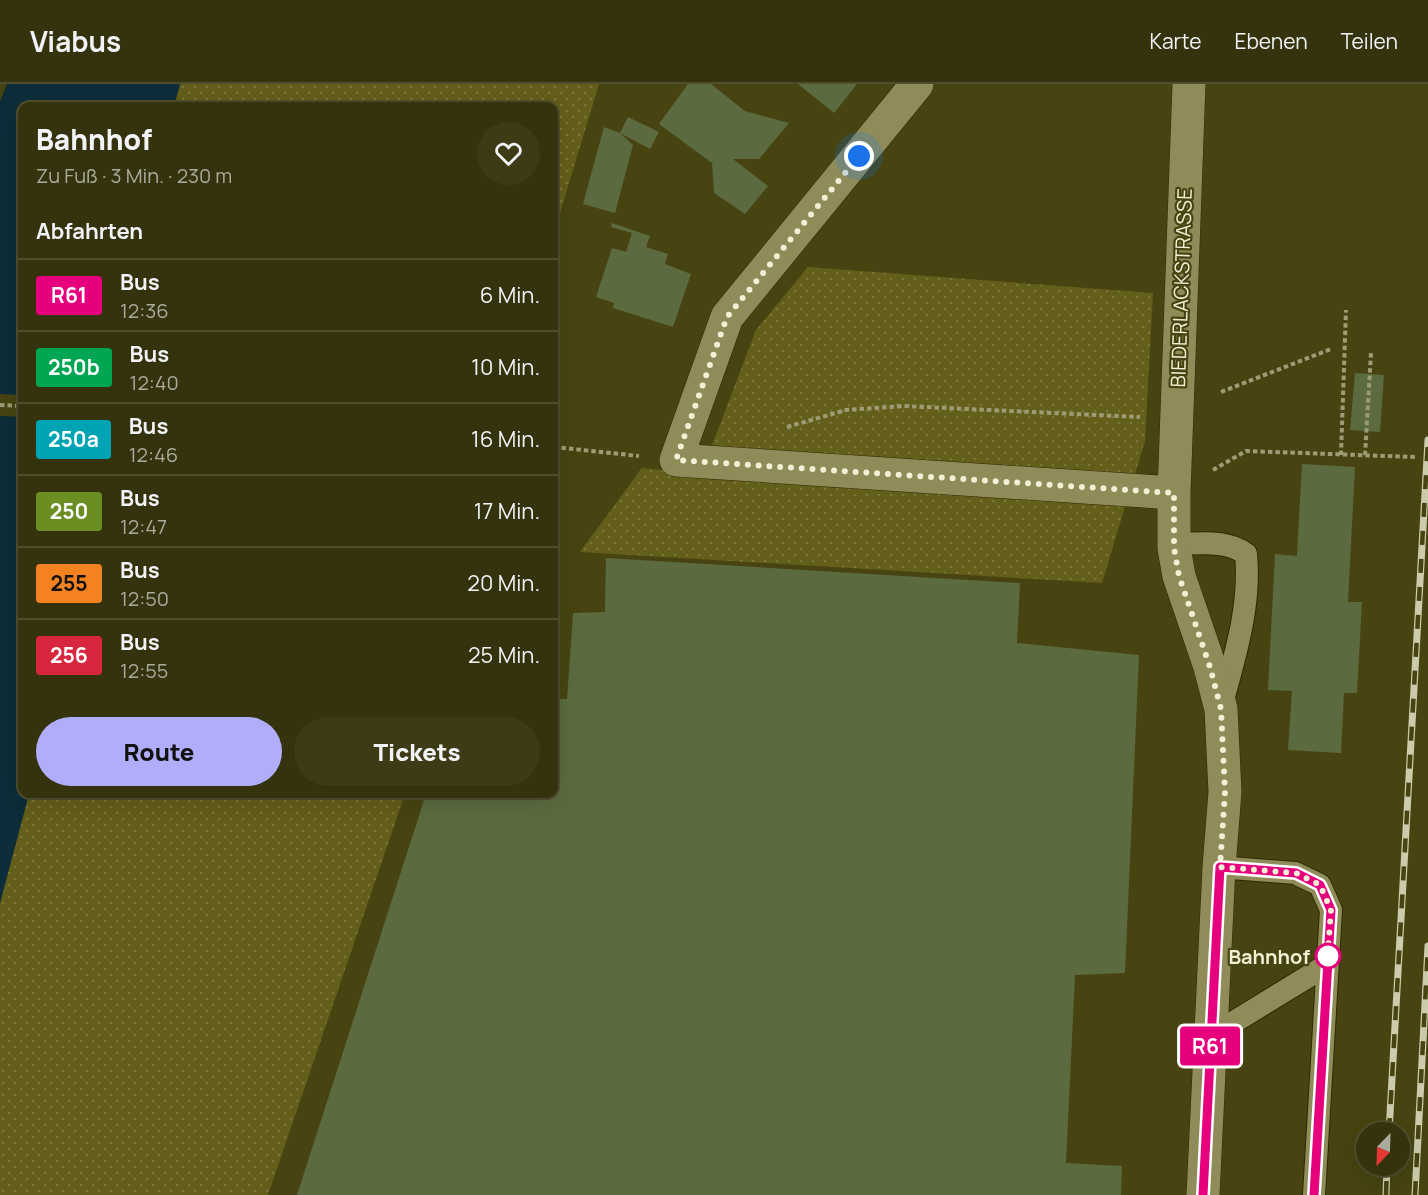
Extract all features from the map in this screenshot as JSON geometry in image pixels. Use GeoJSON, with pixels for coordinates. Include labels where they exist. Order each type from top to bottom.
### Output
{"type":"FeatureCollection","features":[{"type":"Feature","properties":{"kind":"street"},"geometry":{"type":"LineString","coordinates":[[917,84],[727,317],[676,460],[1174,493]]}},
{"type":"Feature","properties":{"kind":"street","name":"BIEDERLACKSTRASSE"},"geometry":{"type":"LineString","coordinates":[[1190,84],[1174,544],[1179,576],[1210,667],[1221,709],[1225,792],[1203,1195]]}},
{"type":"Feature","properties":{"kind":"lane"},"geometry":{"type":"LineString","coordinates":[[1174,544],[1222,544],[1238,548],[1246,554],[1248,574],[1245,613],[1221,709]]}},
{"type":"Feature","properties":{"kind":"lane"},"geometry":{"type":"LineString","coordinates":[[1220,867],[1296,873],[1320,885],[1331,910],[1314,1195]]}},
{"type":"Feature","properties":{"kind":"lane"},"geometry":{"type":"LineString","coordinates":[[1211,1036],[1327,965]]}},
{"type":"Feature","properties":{"kind":"path"},"geometry":{"type":"LineString","coordinates":[[1341,455],[1346,310]]}},
{"type":"Feature","properties":{"kind":"path"},"geometry":{"type":"LineString","coordinates":[[1221,392],[1331,349]]}},
{"type":"Feature","properties":{"kind":"path"},"geometry":{"type":"LineString","coordinates":[[1365,455],[1371,353]]}},
{"type":"Feature","properties":{"kind":"path"},"geometry":{"type":"LineString","coordinates":[[0,405],[18,406]]}},
{"type":"Feature","properties":{"kind":"path"},"geometry":{"type":"LineString","coordinates":[[744,466],[769,433],[846,410],[903,406],[1148,417]]}},
{"type":"Feature","properties":{"kind":"path"},"geometry":{"type":"LineString","coordinates":[[558,447],[676,460]]}},
{"type":"Feature","properties":{"kind":"path"},"geometry":{"type":"LineString","coordinates":[[1174,493],[1246,451],[1416,457]]}},
{"type":"Feature","properties":{"kind":"shaded area"},"geometry":{"type":"Polygon","coordinates":[[[180,84],[599,84],[558,220],[558,102],[175,102],[180,84]]]}},
{"type":"Feature","properties":{"kind":"shaded area"},"geometry":{"type":"Polygon","coordinates":[[[808,267],[1153,293],[1145,441],[1102,583],[580,552],[642,468],[701,474],[756,330],[808,267]]]}},
{"type":"Feature","properties":{"kind":"shaded area"},"geometry":{"type":"Polygon","coordinates":[[[28,798],[404,798],[268,1195],[0,1195],[0,903],[28,798]]]}},
{"type":"Feature","properties":{"kind":"water"},"geometry":{"type":"Polygon","coordinates":[[[7,84],[180,84],[175,102],[18,102],[18,798],[28,798],[0,903],[0,101],[7,84]]]}},
{"type":"Feature","properties":{"kind":"pier"},"geometry":{"type":"Polygon","coordinates":[[[0,394],[18,395],[18,417],[0,416],[0,394]]]}},
{"type":"Feature","properties":{"kind":"building"},"geometry":{"type":"Polygon","coordinates":[[[688,84],[711,84],[745,111],[789,123],[759,159],[733,159],[768,186],[745,214],[714,193],[712,163],[659,124],[688,84]]]}},
{"type":"Feature","properties":{"kind":"building"},"geometry":{"type":"Polygon","coordinates":[[[798,84],[857,84],[834,113],[798,84]]]}},
{"type":"Feature","properties":{"kind":"building"},"geometry":{"type":"Polygon","coordinates":[[[628,117],[659,132],[650,149],[620,133],[628,117]]]}},
{"type":"Feature","properties":{"kind":"building"},"geometry":{"type":"Polygon","coordinates":[[[604,127],[620,133],[633,145],[615,213],[583,204],[604,127]]]}},
{"type":"Feature","properties":{"kind":"building"},"geometry":{"type":"Polygon","coordinates":[[[612,223],[650,236],[646,247],[668,254],[665,264],[691,274],[673,327],[613,308],[614,303],[596,297],[612,248],[626,252],[632,233],[611,227],[612,223]]]}},
{"type":"Feature","properties":{"kind":"building"},"geometry":{"type":"Polygon","coordinates":[[[1355,373],[1384,375],[1380,432],[1350,430],[1355,373]]]}},
{"type":"Feature","properties":{"kind":"building"},"geometry":{"type":"Polygon","coordinates":[[[1302,464],[1355,467],[1348,602],[1362,602],[1357,693],[1344,693],[1341,753],[1288,750],[1292,691],[1268,690],[1275,554],[1297,556],[1302,464]]]}},
{"type":"Feature","properties":{"kind":"building"},"geometry":{"type":"Polygon","coordinates":[[[606,558],[1020,583],[1017,643],[1139,655],[1125,973],[1075,975],[1066,1163],[1122,1166],[1121,1195],[297,1195],[425,798],[558,798],[558,699],[567,699],[573,613],[605,612],[606,558]]]}},
{"type":"Feature","properties":{"kind":"railway"},"geometry":{"type":"LineString","coordinates":[[1390,1122],[1428,440]]}},
{"type":"Feature","properties":{"kind":"railway"},"geometry":{"type":"LineString","coordinates":[[1415,1195],[1428,946]]}},
{"type":"Feature","properties":{"kind":"railway"},"geometry":{"type":"LineString","coordinates":[[1386,1195],[1387,1176]]}},
{"type":"Feature","properties":{"kind":"bus line","name":"R61"},"geometry":{"type":"LineString","coordinates":[[1203,1195],[1220,867],[1296,873],[1320,885],[1331,910],[1314,1195]]}},
{"type":"Feature","properties":{"kind":"place","name":"Bahnhof"},"geometry":{"type":"Point","coordinates":[1328,956]}},
{"type":"Feature","properties":{"kind":"route"},"geometry":{"type":"LineString","coordinates":[[859,156],[727,317],[676,460],[1174,493],[1174,548],[1179,576],[1210,667],[1221,709],[1225,792],[1220,867],[1296,873],[1320,885],[1331,910],[1327,965],[1328,956]]}}]}
